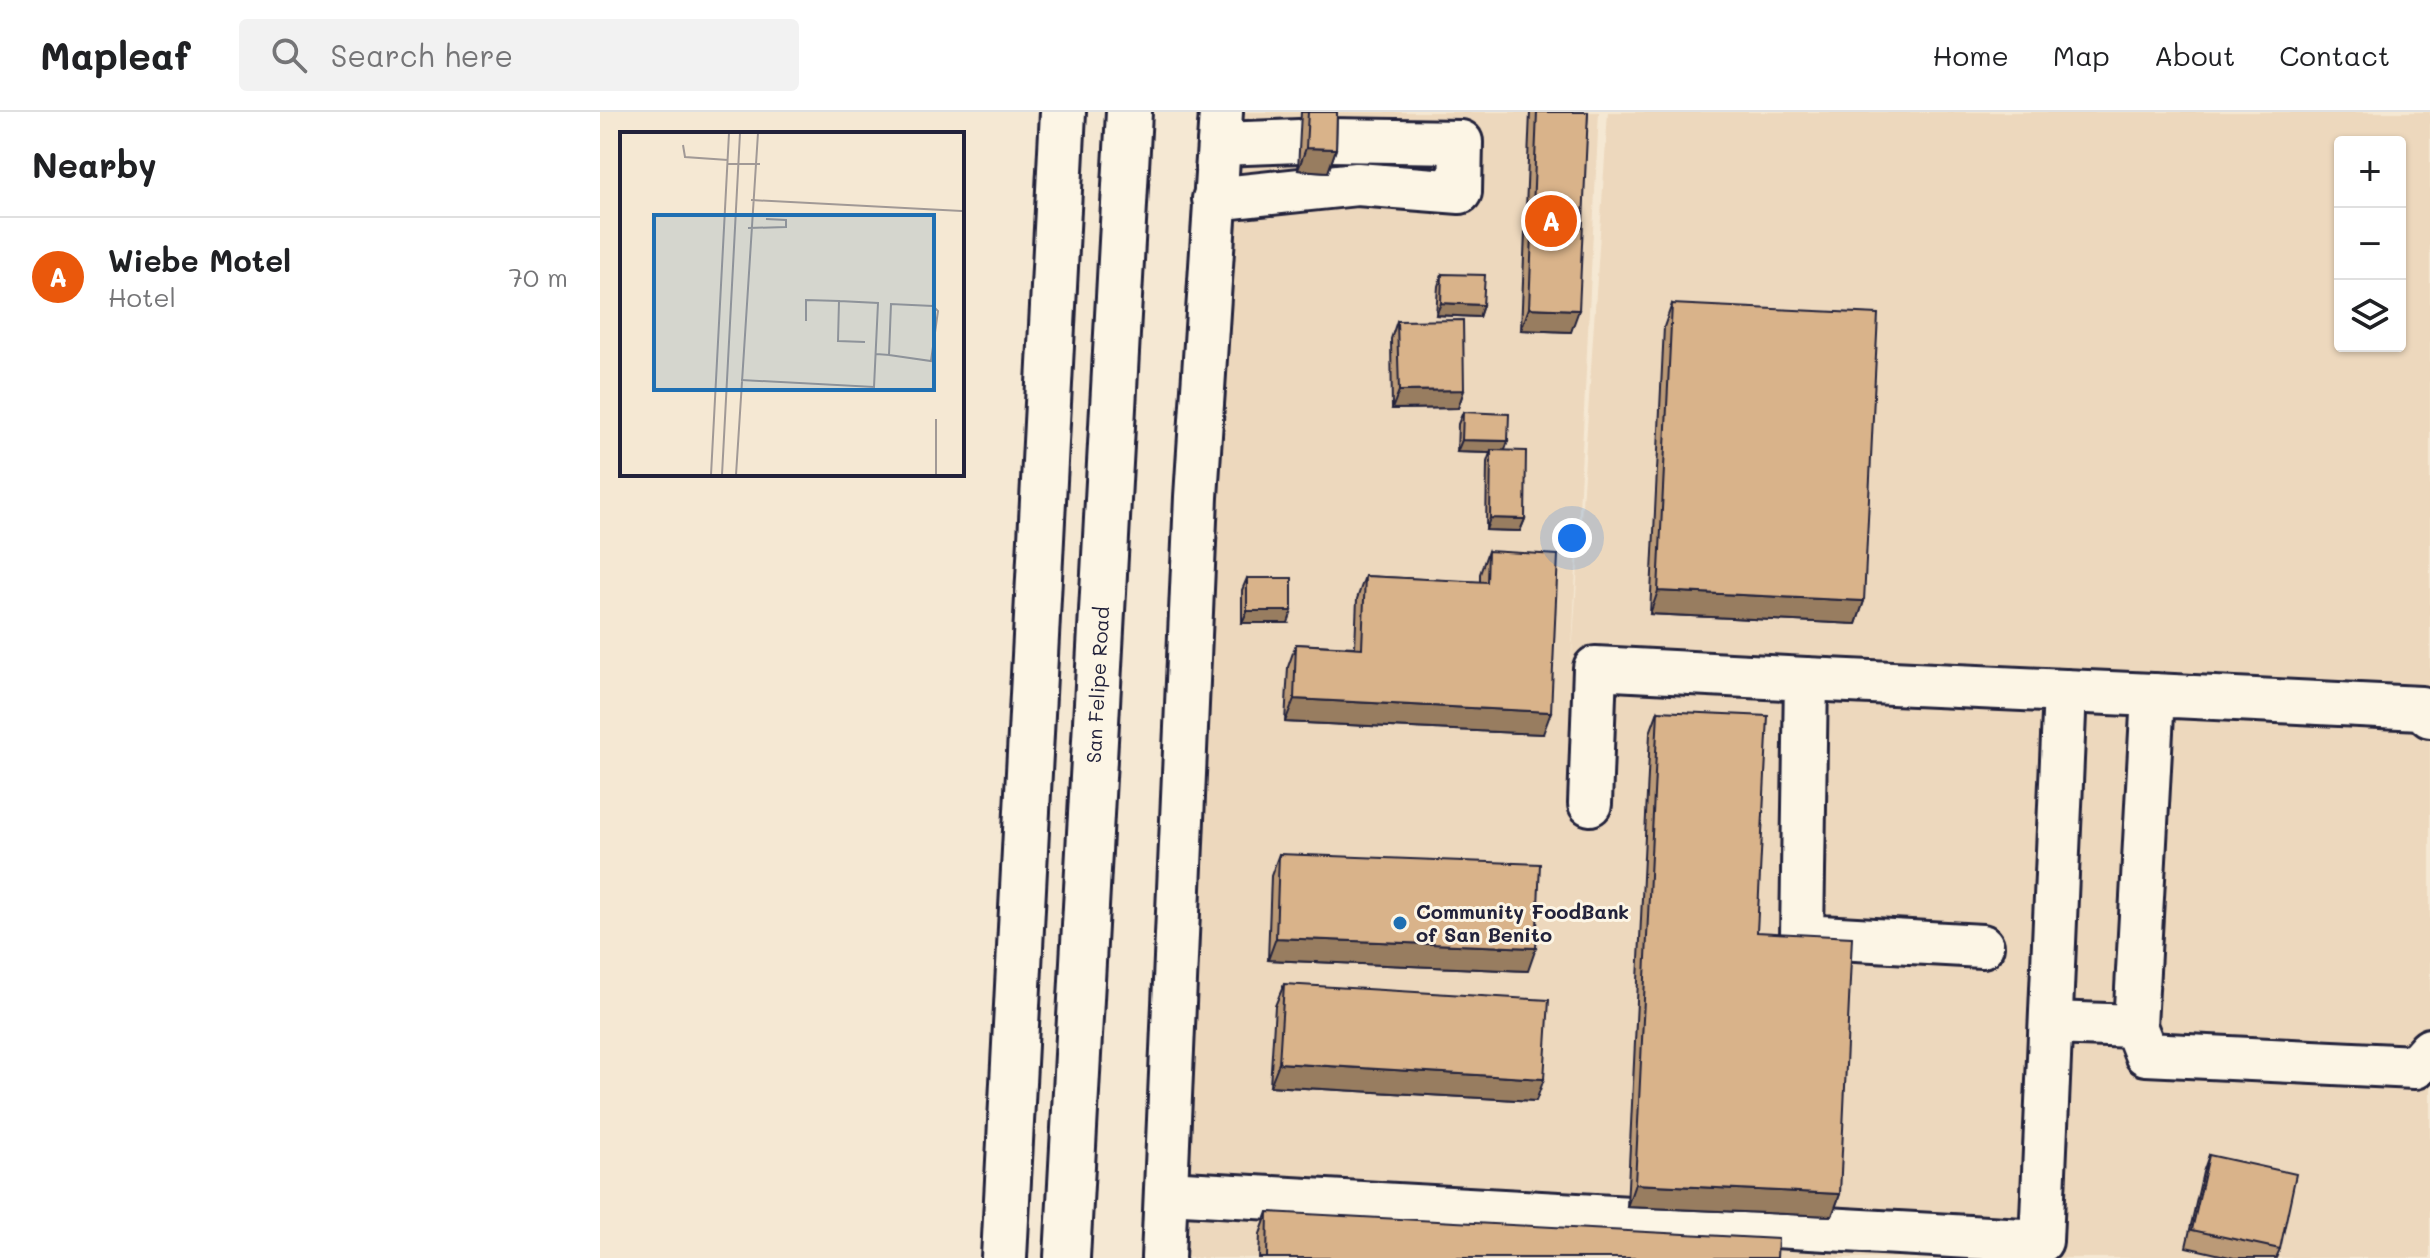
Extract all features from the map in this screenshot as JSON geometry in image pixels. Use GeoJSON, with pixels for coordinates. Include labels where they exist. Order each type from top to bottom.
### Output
{"type":"FeatureCollection","features":[{"type":"Feature","properties":{"kind":"main road"},"geometry":{"type":"LineString","coordinates":[[1004,1258],[1063,112]]}},
{"type":"Feature","properties":{"kind":"main road","name":"San Felipe Road"},"geometry":{"type":"LineString","coordinates":[[1067,1258],[1129,112]]}},
{"type":"Feature","properties":{"kind":"street"},"geometry":{"type":"LineString","coordinates":[[1163,1258],[1196,497],[1214,199],[1220,128],[1314,141],[1461,142],[1460,192],[1357,184],[1214,199]]}},
{"type":"Feature","properties":{"kind":"street"},"geometry":{"type":"LineString","coordinates":[[1590,804],[1595,668],[2421,708],[2430,716]]}},
{"type":"Feature","properties":{"kind":"street"},"geometry":{"type":"LineString","coordinates":[[1806,679],[1802,936],[1982,946]]}},
{"type":"Feature","properties":{"kind":"street"},"geometry":{"type":"LineString","coordinates":[[1166,1192],[2041,1241],[2065,691]]}},
{"type":"Feature","properties":{"kind":"street"},"geometry":{"type":"LineString","coordinates":[[2153,695],[2135,1026],[2146,1054],[2415,1067],[2430,1050]]}},
{"type":"Feature","properties":{"kind":"street"},"geometry":{"type":"LineString","coordinates":[[2051,1023],[2135,1026]]}},
{"type":"Feature","properties":{"kind":"shaded area"},"geometry":{"type":"Polygon","coordinates":[[[1217,112],[1599,112],[1571,670],[1608,112],[2430,112],[2430,1258],[1163,1258],[1217,112]]]}},
{"type":"Feature","properties":{"kind":"building"},"geometry":{"type":"Polygon","coordinates":[[[1308,112],[1337,112],[1336,149],[1306,148],[1308,112]]]}},
{"type":"Feature","properties":{"kind":"building"},"geometry":{"type":"Polygon","coordinates":[[[1537,112],[1588,112],[1579,310],[1529,308],[1537,112]]]}},
{"type":"Feature","properties":{"kind":"building"},"geometry":{"type":"Polygon","coordinates":[[[1442,274],[1485,275],[1483,305],[1441,303],[1442,274]]]}},
{"type":"Feature","properties":{"kind":"building"},"geometry":{"type":"Polygon","coordinates":[[[1672,304],[1878,314],[1864,601],[1658,591],[1672,304]]]}},
{"type":"Feature","properties":{"kind":"building"},"geometry":{"type":"Polygon","coordinates":[[[1463,320],[1464,390],[1399,391],[1397,321],[1463,320]]]}},
{"type":"Feature","properties":{"kind":"building"},"geometry":{"type":"Polygon","coordinates":[[[1463,412],[1509,414],[1508,441],[1462,440],[1463,412]]]}},
{"type":"Feature","properties":{"kind":"building"},"geometry":{"type":"Polygon","coordinates":[[[1491,450],[1526,451],[1525,519],[1490,518],[1491,450]]]}},
{"type":"Feature","properties":{"kind":"building"},"geometry":{"type":"Polygon","coordinates":[[[1488,551],[1558,555],[1551,712],[1294,699],[1296,644],[1362,648],[1365,576],[1487,582],[1488,551]]]}},
{"type":"Feature","properties":{"kind":"building"},"geometry":{"type":"Polygon","coordinates":[[[1247,578],[1292,578],[1292,611],[1247,611],[1247,578]]]}},
{"type":"Feature","properties":{"kind":"building"},"geometry":{"type":"Polygon","coordinates":[[[1658,711],[1768,716],[1757,932],[1852,937],[1840,1194],[1635,1184],[1658,711]]]}},
{"type":"Feature","properties":{"kind":"building","name":"Community FoodBank of San Benito"},"geometry":{"type":"Polygon","coordinates":[[[1279,854],[1540,864],[1536,948],[1276,938],[1279,854]]]}},
{"type":"Feature","properties":{"kind":"building"},"geometry":{"type":"Polygon","coordinates":[[[1284,984],[1549,1000],[1544,1079],[1279,1063],[1284,984]]]}},
{"type":"Feature","properties":{"kind":"building"},"geometry":{"type":"Polygon","coordinates":[[[2209,1155],[2296,1174],[2280,1249],[2192,1230],[2209,1155]]]}},
{"type":"Feature","properties":{"kind":"building"},"geometry":{"type":"Polygon","coordinates":[[[1268,1212],[1778,1239],[1777,1258],[1267,1258],[1268,1212]]]}},
{"type":"Feature","properties":{"kind":"place","name":"Wiebe Motel"},"geometry":{"type":"Point","coordinates":[1551,221]}},
{"type":"Feature","properties":{"kind":"place","name":"Community FoodBank of San Benito"},"geometry":{"type":"Point","coordinates":[1400,923]}}]}
